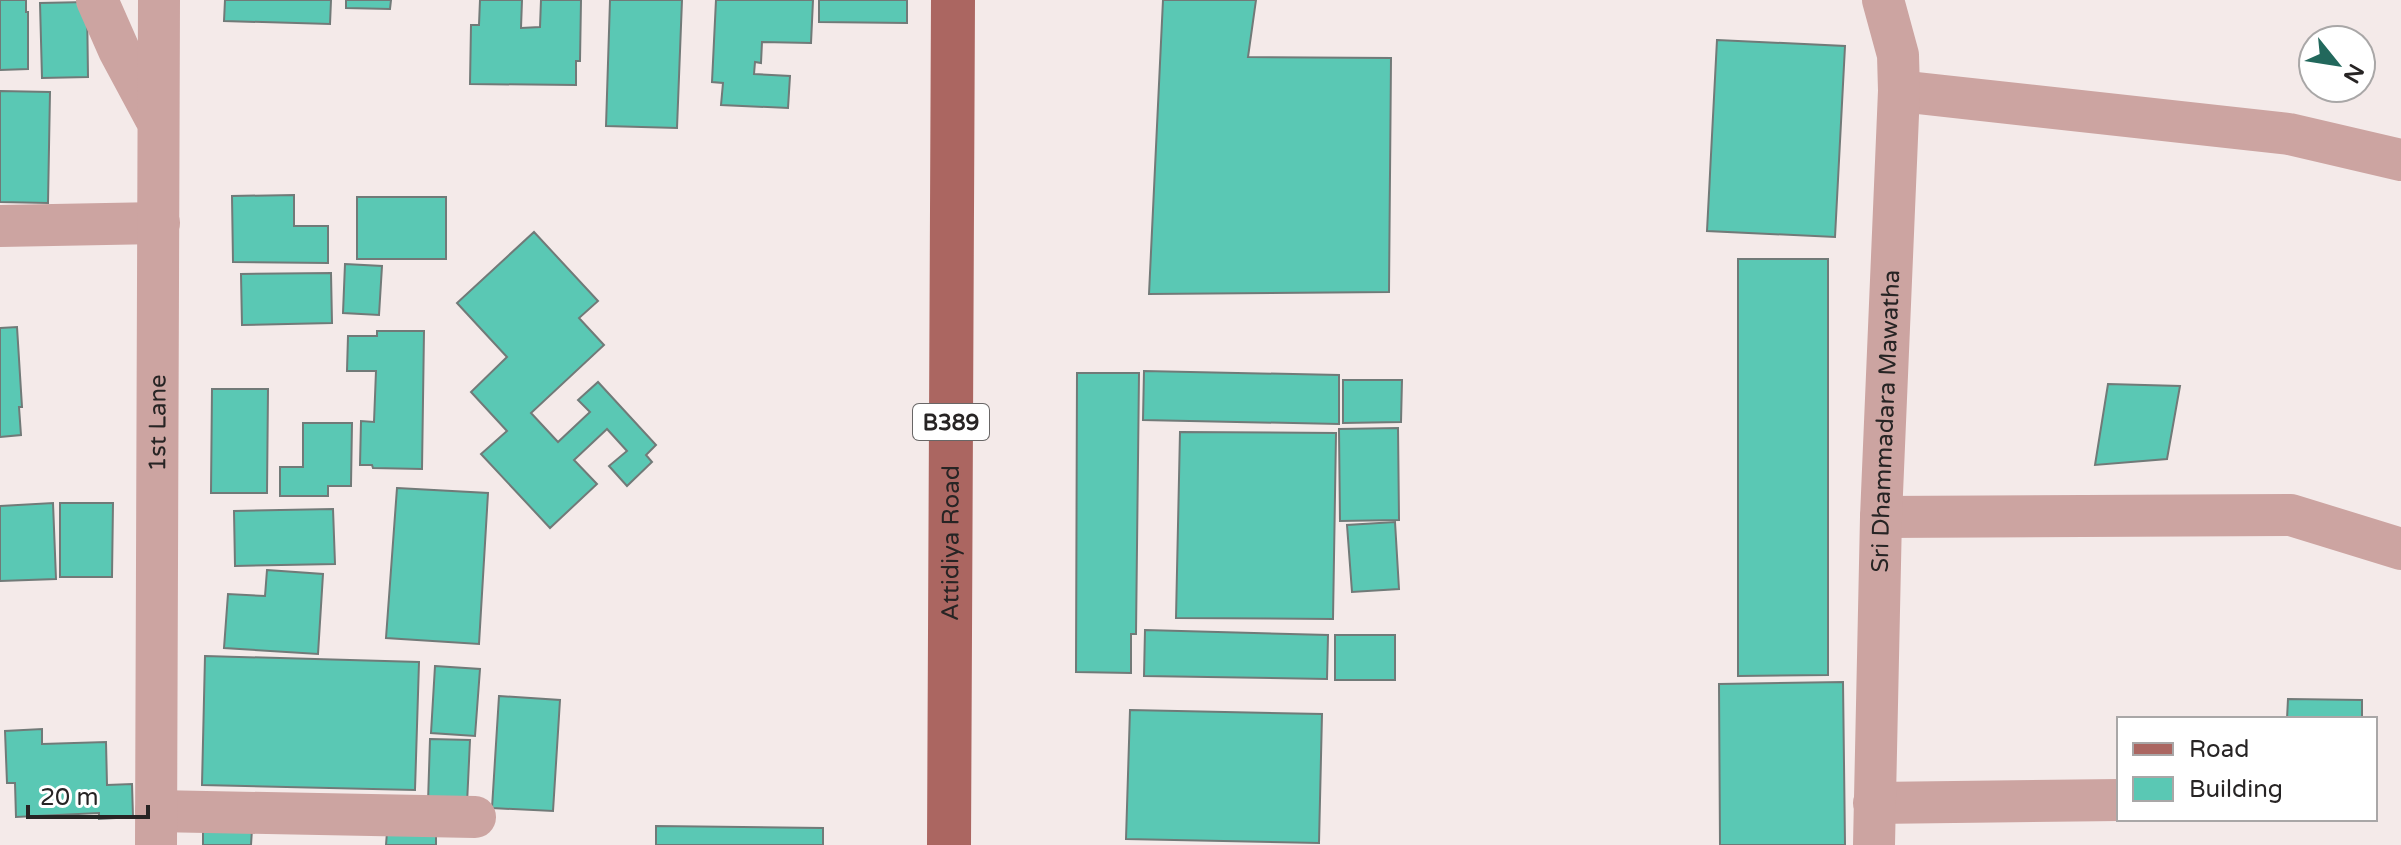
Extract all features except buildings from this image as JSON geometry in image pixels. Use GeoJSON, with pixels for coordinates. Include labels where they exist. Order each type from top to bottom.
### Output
{"type":"FeatureCollection","features":[{"type":"Feature","properties":{"kind":"main road","name":"Attidiya Road"},"geometry":{"type":"LineString","coordinates":[[949,845],[953,0]]}},
{"type":"Feature","properties":{"kind":"street"},"geometry":{"type":"LineString","coordinates":[[97,0],[119,50],[158,123]]}},
{"type":"Feature","properties":{"kind":"street","name":"1st Lane"},"geometry":{"type":"LineString","coordinates":[[156,828],[159,0]]}},
{"type":"Feature","properties":{"kind":"street","name":"Sri Dhammadara Mawatha"},"geometry":{"type":"LineString","coordinates":[[1874,845],[1881,517],[1899,91],[1898,55],[1883,0]]}},
{"type":"Feature","properties":{"kind":"street"},"geometry":{"type":"LineString","coordinates":[[1899,91],[2289,134],[2401,160]]}},
{"type":"Feature","properties":{"kind":"street"},"geometry":{"type":"LineString","coordinates":[[0,226],[159,223]]}},
{"type":"Feature","properties":{"kind":"street"},"geometry":{"type":"LineString","coordinates":[[1881,517],[2291,515],[2401,549]]}},
{"type":"Feature","properties":{"kind":"street"},"geometry":{"type":"LineString","coordinates":[[1874,803],[2117,800]]}},
{"type":"Feature","properties":{"kind":"street"},"geometry":{"type":"LineString","coordinates":[[156,828],[475,817]]}}]}
